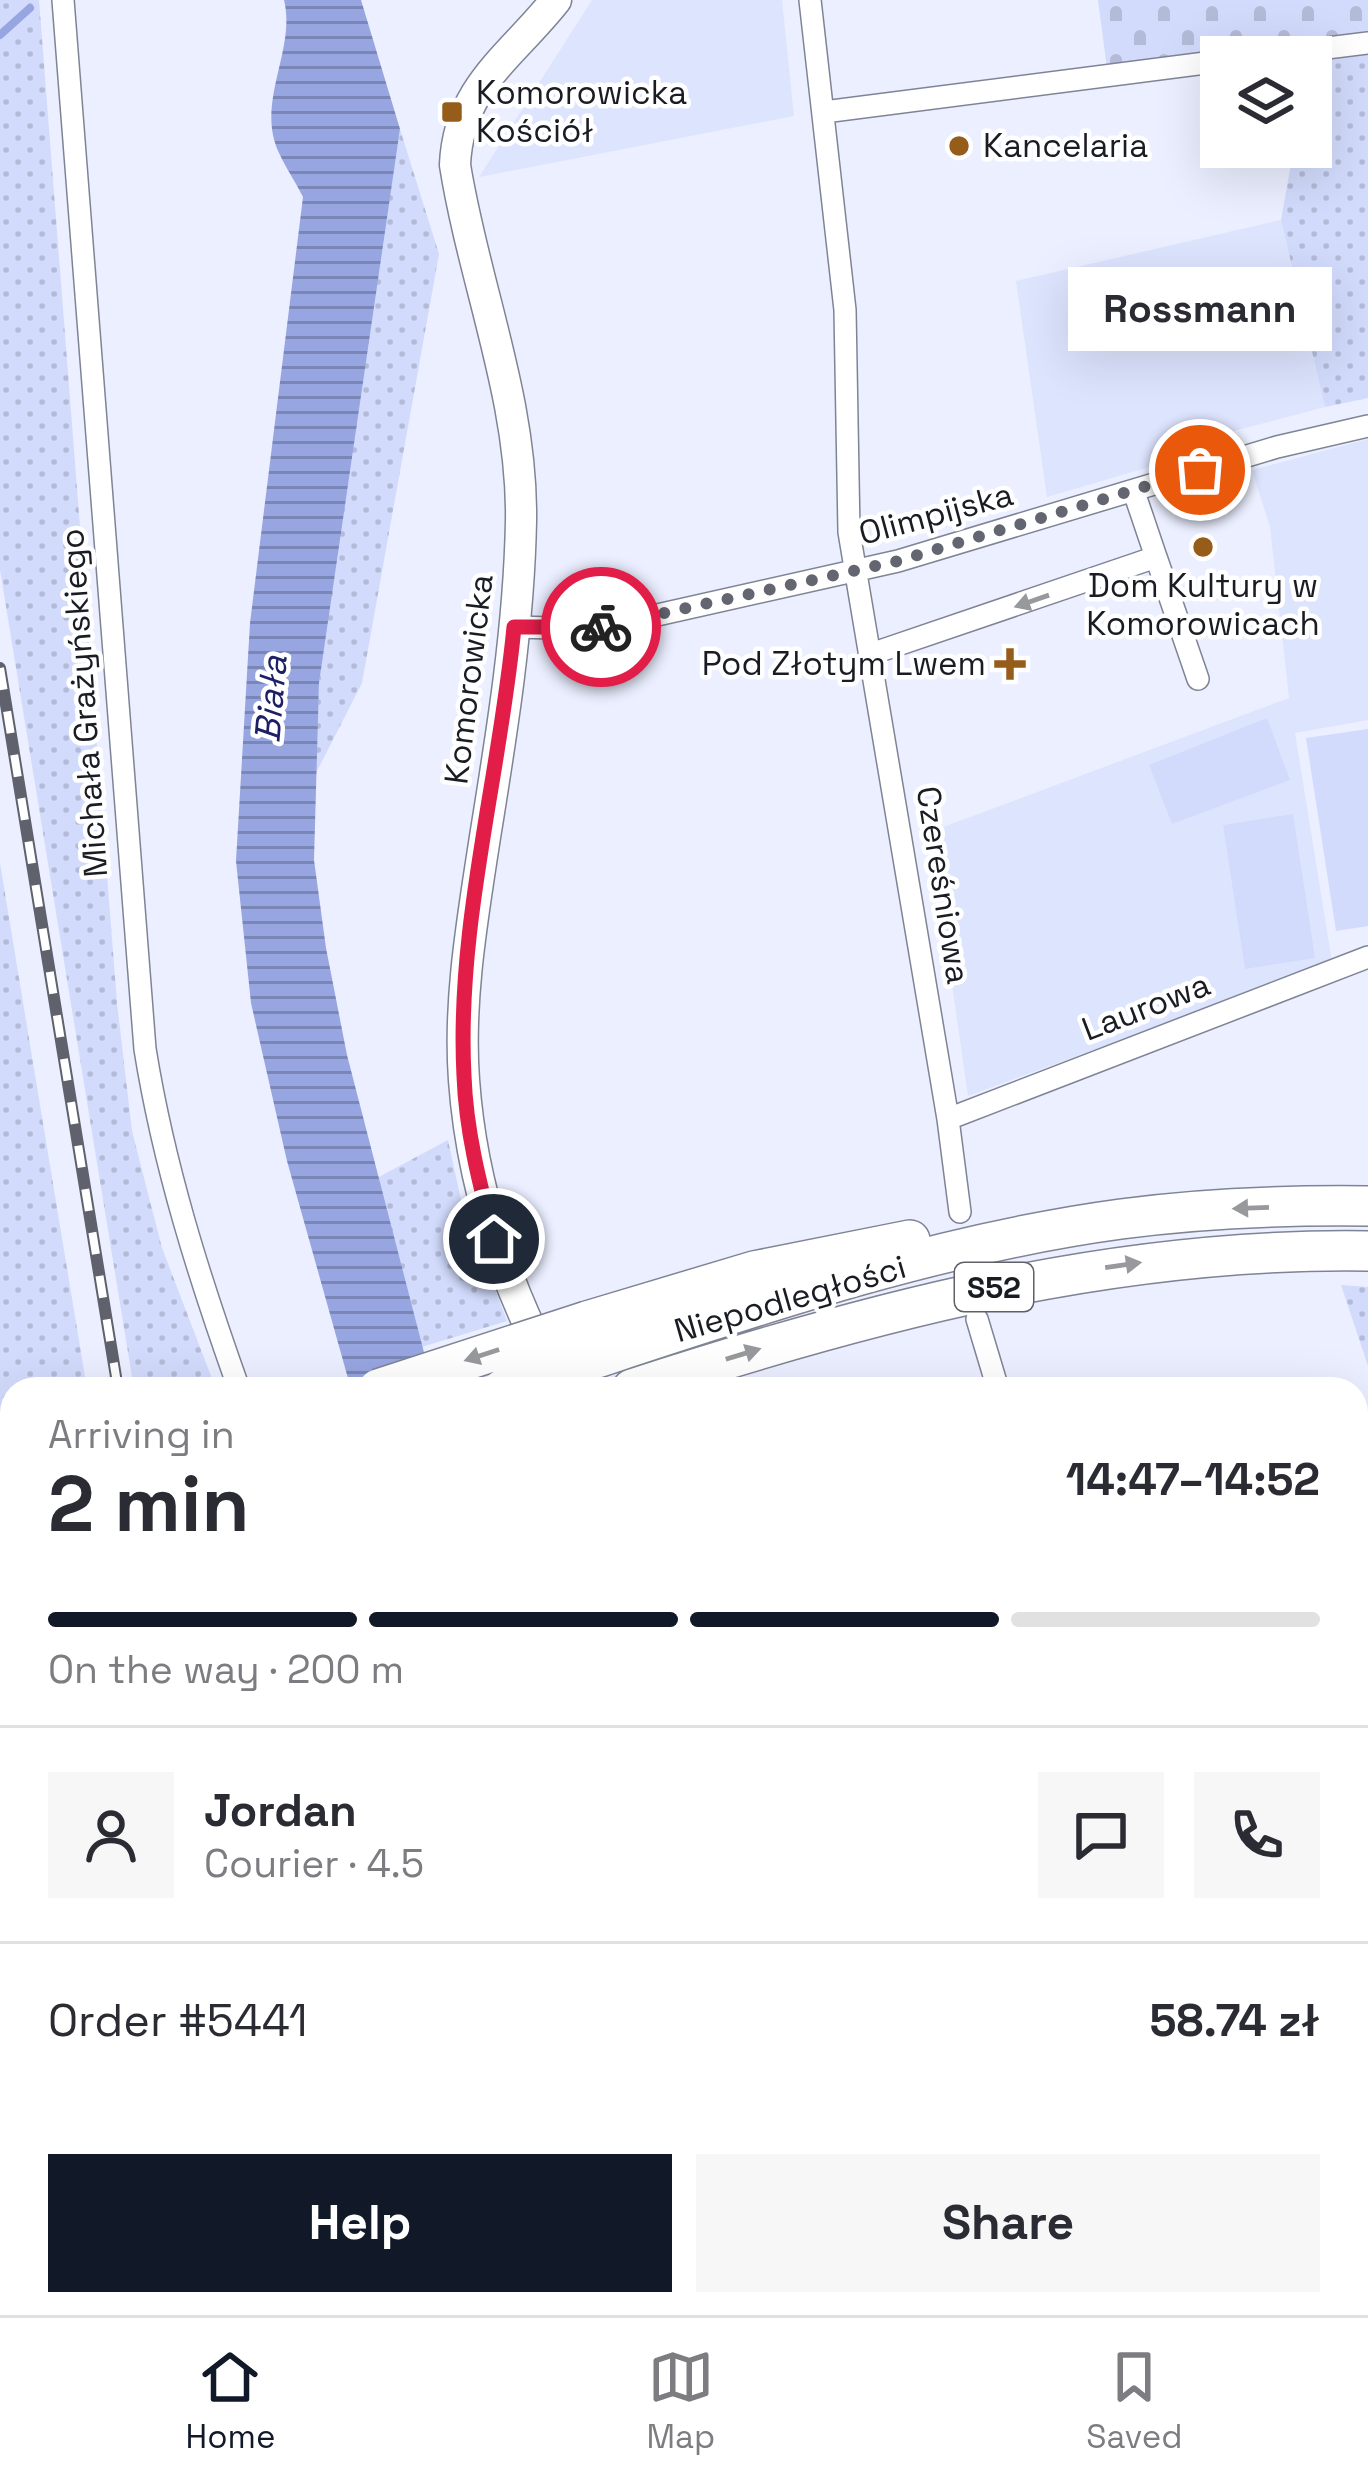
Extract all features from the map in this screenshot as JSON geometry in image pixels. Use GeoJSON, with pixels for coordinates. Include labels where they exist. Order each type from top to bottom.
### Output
{"type":"FeatureCollection","features":[{"type":"Feature","properties":{"kind":"highway","name":"Niepodległości"},"geometry":{"type":"LineString","coordinates":[[525,1377],[593,1339],[1077,1226],[1227,1209],[1368,1206]]}},
{"type":"Feature","properties":{"kind":"highway","name":"Niepodległości"},"geometry":{"type":"LineString","coordinates":[[672,1377],[883,1313],[1028,1280],[1221,1255],[1368,1251]]}},
{"type":"Feature","properties":{"kind":"highway"},"geometry":{"type":"LineString","coordinates":[[430,1377],[593,1339]]}},
{"type":"Feature","properties":{"kind":"street","name":"Michała Grażyńskiego"},"geometry":{"type":"LineString","coordinates":[[63,0],[145,1049],[176,1200],[235,1377]]}},
{"type":"Feature","properties":{"kind":"street","name":"Komorowicka"},"geometry":{"type":"LineString","coordinates":[[554,1377],[494,1239],[471,1150],[464,1076],[465,985],[514,627],[521,521],[516,439],[455,165],[457,133],[465,110],[556,0]]}},
{"type":"Feature","properties":{"kind":"street","name":"Czereśniowa"},"geometry":{"type":"LineString","coordinates":[[810,0],[845,310],[850,532],[960,1212]]}},
{"type":"Feature","properties":{"kind":"street"},"geometry":{"type":"LineString","coordinates":[[1332,47],[1368,43]]}},
{"type":"Feature","properties":{"kind":"street"},"geometry":{"type":"LineString","coordinates":[[824,112],[1200,64]]}},
{"type":"Feature","properties":{"kind":"street","name":"Olimpijska"},"geometry":{"type":"LineString","coordinates":[[514,627],[595,628],[898,561],[1277,447],[1368,426]]}},
{"type":"Feature","properties":{"kind":"street"},"geometry":{"type":"LineString","coordinates":[[1134,492],[1198,679]]}},
{"type":"Feature","properties":{"kind":"street"},"geometry":{"type":"LineString","coordinates":[[871,654],[1156,557]]}},
{"type":"Feature","properties":{"kind":"street","name":"Laurowa"},"geometry":{"type":"LineString","coordinates":[[948,1119],[1368,957]]}},
{"type":"Feature","properties":{"kind":"street"},"geometry":{"type":"LineString","coordinates":[[977,1319],[994,1377]]}},
{"type":"Feature","properties":{"kind":"shaded area"},"geometry":{"type":"Polygon","coordinates":[[[592,0],[782,0],[794,116],[479,177],[592,0]]]}},
{"type":"Feature","properties":{"kind":"shaded area"},"geometry":{"type":"Polygon","coordinates":[[[1281,220],[1325,407],[1192,442],[1164,453],[1156,465],[1047,497],[1016,281],[1281,220]]]}},
{"type":"Feature","properties":{"kind":"shaded area"},"geometry":{"type":"Polygon","coordinates":[[[1368,439],[1368,720],[1295,733],[1332,962],[968,1096],[930,832],[1289,698],[1270,527],[1252,470],[1368,439]]]}},
{"type":"Feature","properties":{"kind":"green space"},"geometry":{"type":"Polygon","coordinates":[[[0,0],[39,0],[117,1003],[132,1131],[162,1248],[211,1377],[132,1377],[0,570],[0,0]]]}},
{"type":"Feature","properties":{"kind":"green space"},"geometry":{"type":"Polygon","coordinates":[[[1098,0],[1368,0],[1368,35],[1332,40],[1200,36],[1200,56],[1107,68],[1098,0]]]}},
{"type":"Feature","properties":{"kind":"green space"},"geometry":{"type":"Polygon","coordinates":[[[1368,54],[1368,398],[1325,407],[1281,220],[1290,168],[1332,168],[1332,59],[1368,54]]]}},
{"type":"Feature","properties":{"kind":"green space"},"geometry":{"type":"Polygon","coordinates":[[[400,129],[439,254],[362,683],[315,775],[319,683],[334,563],[400,129]]]}},
{"type":"Feature","properties":{"kind":"green space"},"geometry":{"type":"Polygon","coordinates":[[[1267,718],[1290,780],[1172,824],[1149,765],[1267,718]]]}},
{"type":"Feature","properties":{"kind":"green space"},"geometry":{"type":"Polygon","coordinates":[[[1368,729],[1368,926],[1336,931],[1306,738],[1368,729]]]}},
{"type":"Feature","properties":{"kind":"green space"},"geometry":{"type":"Polygon","coordinates":[[[1293,814],[1315,958],[1245,969],[1223,825],[1293,814]]]}},
{"type":"Feature","properties":{"kind":"green space"},"geometry":{"type":"Polygon","coordinates":[[[0,863],[85,1377],[0,1377],[0,863]]]}},
{"type":"Feature","properties":{"kind":"green space"},"geometry":{"type":"Polygon","coordinates":[[[448,1140],[461,1200],[507,1321],[422,1347],[377,1178],[448,1140]]]}},
{"type":"Feature","properties":{"kind":"green space"},"geometry":{"type":"Polygon","coordinates":[[[1341,1285],[1368,1287],[1368,1366],[1341,1285]]]}},
{"type":"Feature","properties":{"kind":"water","name":"Biała"},"geometry":{"type":"Polygon","coordinates":[[[284,0],[361,0],[400,129],[319,683],[314,860],[347,1055],[433,1377],[348,1377],[287,1161],[251,1003],[236,861],[250,623],[303,197],[278,151],[271,118],[286,17],[284,0]]]}},
{"type":"Feature","properties":{"kind":"waterway"},"geometry":{"type":"LineString","coordinates":[[0,35],[30,8]]}},
{"type":"Feature","properties":{"kind":"railway"},"geometry":{"type":"LineString","coordinates":[[0,668],[116,1377]]}},
{"type":"Feature","properties":{"kind":"way so far"},"geometry":{"type":"LineString","coordinates":[[601,627],[898,561],[1200,470]]}},
{"type":"Feature","properties":{"kind":"place","name":"Komorowicka Kościół"},"geometry":{"type":"Point","coordinates":[452,112]}},
{"type":"Feature","properties":{"kind":"place","name":"Kancelaria"},"geometry":{"type":"Point","coordinates":[959,146]}},
{"type":"Feature","properties":{"kind":"place","name":"Rossmann"},"geometry":{"type":"Point","coordinates":[1200,470]}},
{"type":"Feature","properties":{"kind":"place","name":"Dom Kultury w Komorowicach"},"geometry":{"type":"Point","coordinates":[1203,547]}},
{"type":"Feature","properties":{"kind":"place","name":"Pod Złotym Lwem"},"geometry":{"type":"Point","coordinates":[1010,664]}},
{"type":"Feature","properties":{"kind":"route"},"geometry":{"type":"LineString","coordinates":[[494,1239],[471,1150],[464,1076],[465,985],[514,627],[601,627]]}}]}
